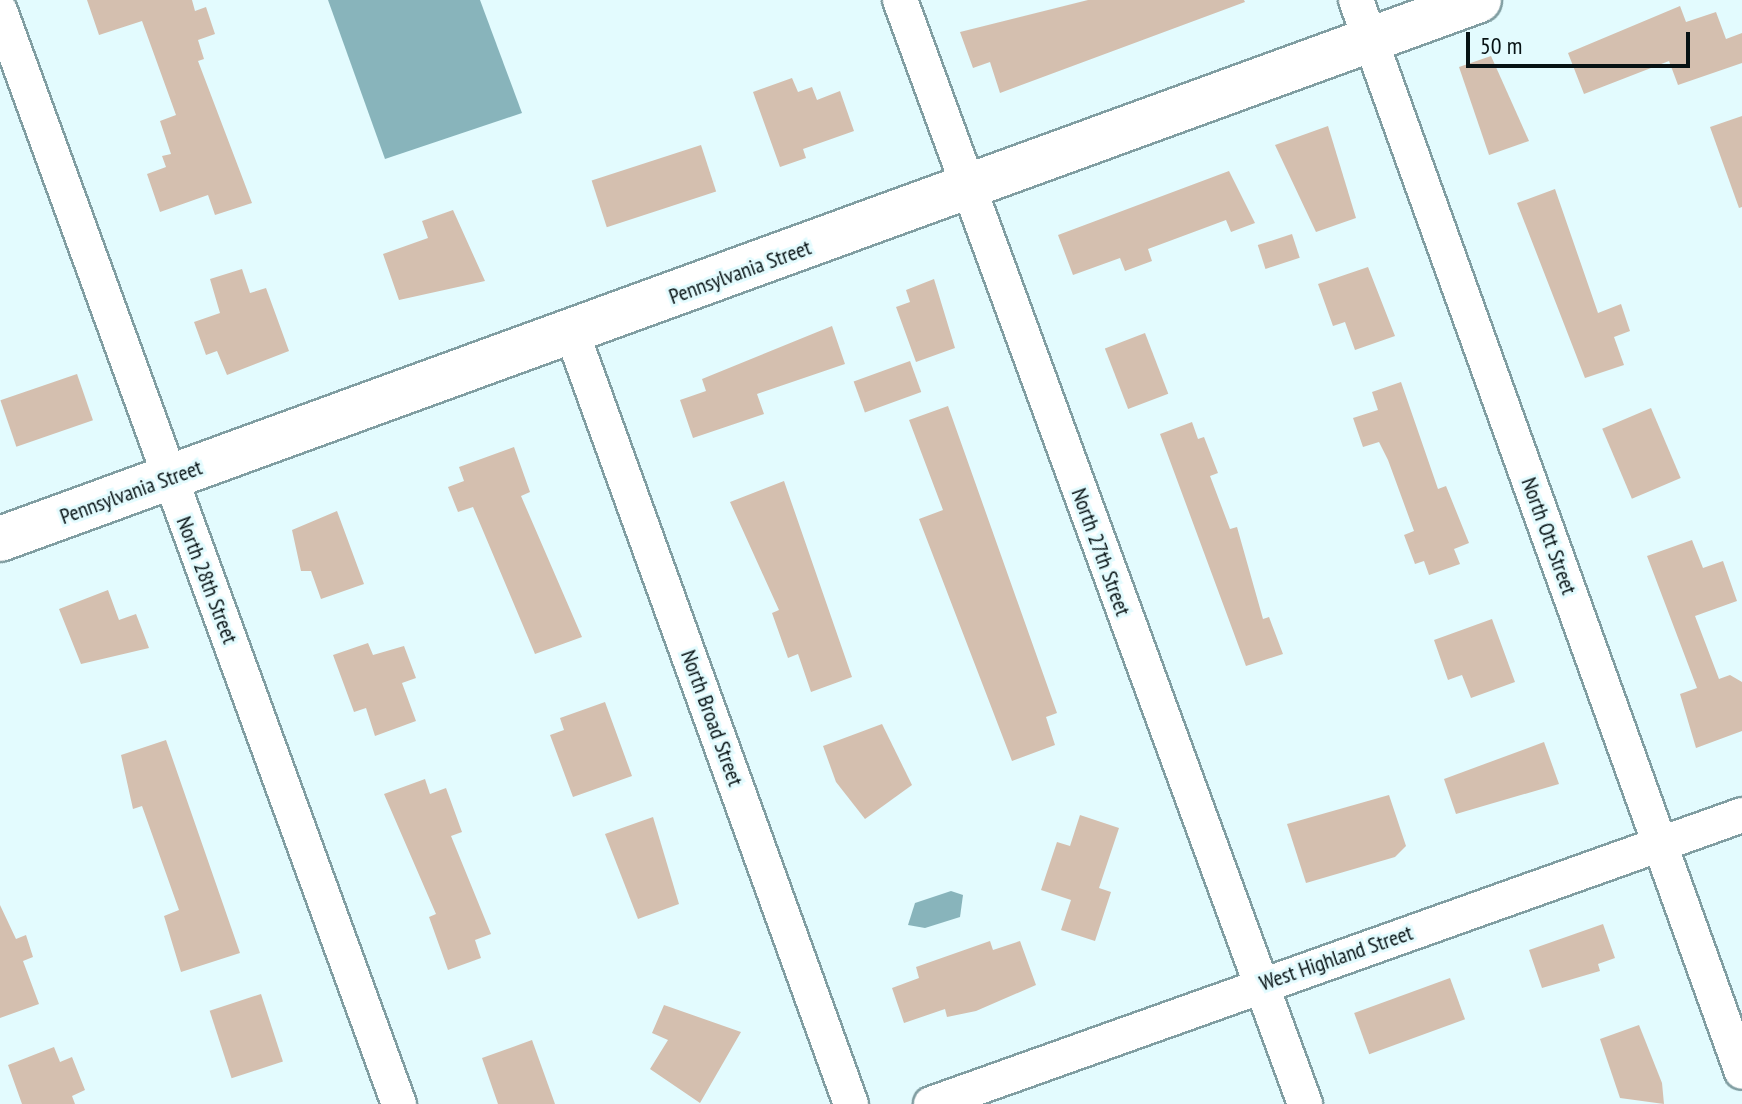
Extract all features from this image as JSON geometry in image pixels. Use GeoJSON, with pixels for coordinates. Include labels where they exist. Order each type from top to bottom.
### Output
{"type":"FeatureCollection","features":[{"type":"Feature","properties":{"kind":"street","name":"North 27th Street"},"geometry":{"type":"LineString","coordinates":[[900,0],[1305,1104]]}},
{"type":"Feature","properties":{"kind":"street","name":"North Ott Street"},"geometry":{"type":"LineString","coordinates":[[1356,0],[1742,1072]]}},
{"type":"Feature","properties":{"kind":"street","name":"Pennsylvania Street"},"geometry":{"type":"LineString","coordinates":[[0,539],[968,189],[1479,0]]}},
{"type":"Feature","properties":{"kind":"street","name":"North 28th Street"},"geometry":{"type":"LineString","coordinates":[[0,11],[399,1104]]}},
{"type":"Feature","properties":{"kind":"street","name":"North Broad Street"},"geometry":{"type":"LineString","coordinates":[[572,333],[851,1104]]}},
{"type":"Feature","properties":{"kind":"street","name":"West Highland Street"},"geometry":{"type":"LineString","coordinates":[[931,1104],[1742,815]]}},
{"type":"Feature","properties":{"kind":"water"},"geometry":{"type":"Polygon","coordinates":[[[328,0],[480,0],[522,113],[385,159],[328,0]]]}},
{"type":"Feature","properties":{"kind":"water"},"geometry":{"type":"Polygon","coordinates":[[[951,891],[963,895],[960,917],[925,928],[908,925],[915,903],[951,891]]]}},
{"type":"Feature","properties":{"kind":"building"},"geometry":{"type":"Polygon","coordinates":[[[87,0],[192,0],[195,11],[206,7],[215,34],[198,40],[204,59],[198,61],[252,203],[215,215],[208,195],[160,212],[147,174],[166,167],[162,156],[171,154],[160,121],[176,115],[142,21],[99,35],[87,0]]]}},
{"type":"Feature","properties":{"kind":"building"},"geometry":{"type":"Polygon","coordinates":[[[1088,0],[1245,2],[1000,93],[990,62],[973,68],[960,32],[1088,0]]]}},
{"type":"Feature","properties":{"kind":"building"},"geometry":{"type":"Polygon","coordinates":[[[1680,6],[1686,22],[1716,12],[1726,39],[1742,33],[1742,63],[1678,85],[1669,61],[1584,94],[1568,53],[1680,6]]]}},
{"type":"Feature","properties":{"kind":"building"},"geometry":{"type":"Polygon","coordinates":[[[1491,56],[1529,141],[1489,155],[1459,67],[1491,56]]]}},
{"type":"Feature","properties":{"kind":"building"},"geometry":{"type":"Polygon","coordinates":[[[792,78],[798,92],[812,87],[817,100],[840,91],[854,131],[803,149],[806,158],[780,167],[753,92],[792,78]]]}},
{"type":"Feature","properties":{"kind":"building"},"geometry":{"type":"Polygon","coordinates":[[[1742,116],[1742,207],[1739,208],[1710,127],[1742,116]]]}},
{"type":"Feature","properties":{"kind":"building"},"geometry":{"type":"Polygon","coordinates":[[[1328,126],[1356,218],[1316,232],[1275,145],[1328,126]]]}},
{"type":"Feature","properties":{"kind":"building"},"geometry":{"type":"Polygon","coordinates":[[[701,145],[716,192],[607,227],[592,181],[701,145]]]}},
{"type":"Feature","properties":{"kind":"building"},"geometry":{"type":"Polygon","coordinates":[[[1229,171],[1255,223],[1231,232],[1226,220],[1148,249],[1152,261],[1125,271],[1120,258],[1073,275],[1058,235],[1229,171]]]}},
{"type":"Feature","properties":{"kind":"building"},"geometry":{"type":"Polygon","coordinates":[[[1555,189],[1598,313],[1621,304],[1630,331],[1614,337],[1624,365],[1585,378],[1517,203],[1555,189]]]}},
{"type":"Feature","properties":{"kind":"building"},"geometry":{"type":"Polygon","coordinates":[[[453,210],[485,281],[399,300],[383,254],[428,238],[422,221],[453,210]]]}},
{"type":"Feature","properties":{"kind":"building"},"geometry":{"type":"Polygon","coordinates":[[[1292,234],[1300,258],[1265,269],[1258,245],[1292,234]]]}},
{"type":"Feature","properties":{"kind":"building"},"geometry":{"type":"Polygon","coordinates":[[[1368,267],[1395,336],[1355,350],[1345,322],[1333,326],[1318,284],[1368,267]]]}},
{"type":"Feature","properties":{"kind":"building"},"geometry":{"type":"Polygon","coordinates":[[[242,269],[250,293],[266,288],[289,351],[227,375],[217,351],[206,355],[194,322],[220,313],[210,279],[242,269]]]}},
{"type":"Feature","properties":{"kind":"building"},"geometry":{"type":"Polygon","coordinates":[[[934,279],[955,348],[916,362],[896,307],[910,302],[906,290],[934,279]]]}},
{"type":"Feature","properties":{"kind":"building"},"geometry":{"type":"Polygon","coordinates":[[[832,326],[845,364],[757,394],[764,414],[693,438],[680,400],[706,391],[702,379],[832,326]]]}},
{"type":"Feature","properties":{"kind":"building"},"geometry":{"type":"Polygon","coordinates":[[[1145,333],[1168,394],[1128,409],[1105,348],[1145,333]]]}},
{"type":"Feature","properties":{"kind":"building"},"geometry":{"type":"Polygon","coordinates":[[[910,361],[921,392],[865,413],[854,382],[910,361]]]}},
{"type":"Feature","properties":{"kind":"building"},"geometry":{"type":"Polygon","coordinates":[[[77,374],[93,420],[16,447],[0,400],[77,374]]]}},
{"type":"Feature","properties":{"kind":"building"},"geometry":{"type":"Polygon","coordinates":[[[1401,382],[1438,489],[1446,486],[1469,543],[1454,549],[1460,564],[1429,575],[1424,561],[1415,564],[1404,535],[1414,531],[1388,460],[1379,442],[1363,447],[1353,418],[1378,410],[1372,392],[1401,382]]]}},
{"type":"Feature","properties":{"kind":"building"},"geometry":{"type":"Polygon","coordinates":[[[948,406],[1057,713],[1046,717],[1055,745],[1012,761],[919,519],[943,510],[909,420],[948,406]]]}},
{"type":"Feature","properties":{"kind":"building"},"geometry":{"type":"Polygon","coordinates":[[[1651,408],[1681,478],[1632,499],[1602,429],[1651,408]]]}},
{"type":"Feature","properties":{"kind":"building"},"geometry":{"type":"Polygon","coordinates":[[[1192,422],[1198,439],[1204,437],[1218,473],[1210,476],[1230,529],[1237,527],[1263,619],[1269,617],[1283,654],[1246,666],[1160,434],[1192,422]]]}},
{"type":"Feature","properties":{"kind":"building"},"geometry":{"type":"Polygon","coordinates":[[[514,447],[530,492],[521,496],[582,637],[535,654],[473,507],[458,512],[448,487],[464,481],[459,467],[514,447]]]}},
{"type":"Feature","properties":{"kind":"building"},"geometry":{"type":"Polygon","coordinates":[[[784,481],[852,677],[811,692],[798,654],[788,658],[772,613],[779,610],[730,502],[784,481]]]}},
{"type":"Feature","properties":{"kind":"building"},"geometry":{"type":"Polygon","coordinates":[[[337,511],[364,584],[321,599],[311,571],[301,571],[292,530],[337,511]]]}},
{"type":"Feature","properties":{"kind":"building"},"geometry":{"type":"Polygon","coordinates":[[[1692,540],[1703,568],[1723,561],[1737,601],[1695,616],[1719,679],[1730,675],[1742,682],[1742,731],[1696,748],[1680,694],[1697,688],[1647,556],[1692,540]]]}},
{"type":"Feature","properties":{"kind":"building"},"geometry":{"type":"Polygon","coordinates":[[[108,590],[119,620],[136,614],[149,648],[81,664],[59,609],[108,590]]]}},
{"type":"Feature","properties":{"kind":"building"},"geometry":{"type":"Polygon","coordinates":[[[1492,619],[1515,682],[1471,698],[1462,675],[1448,680],[1434,640],[1492,619]]]}},
{"type":"Feature","properties":{"kind":"building"},"geometry":{"type":"Polygon","coordinates":[[[368,643],[373,655],[404,646],[416,678],[402,683],[416,721],[375,736],[366,708],[354,712],[333,655],[368,643]]]}},
{"type":"Feature","properties":{"kind":"building"},"geometry":{"type":"Polygon","coordinates":[[[605,702],[632,776],[573,797],[550,735],[564,730],[560,718],[605,702]]]}},
{"type":"Feature","properties":{"kind":"building"},"geometry":{"type":"Polygon","coordinates":[[[882,724],[912,785],[865,819],[836,782],[823,746],[882,724]]]}},
{"type":"Feature","properties":{"kind":"building"},"geometry":{"type":"Polygon","coordinates":[[[166,740],[240,953],[181,972],[164,916],[179,910],[142,806],[133,809],[121,755],[166,740]]]}},
{"type":"Feature","properties":{"kind":"building"},"geometry":{"type":"Polygon","coordinates":[[[1544,742],[1559,784],[1456,814],[1444,779],[1544,742]]]}},
{"type":"Feature","properties":{"kind":"building"},"geometry":{"type":"Polygon","coordinates":[[[425,779],[430,794],[446,788],[462,832],[451,836],[491,934],[475,940],[481,958],[448,970],[429,917],[436,914],[384,794],[425,779]]]}},
{"type":"Feature","properties":{"kind":"building"},"geometry":{"type":"Polygon","coordinates":[[[1389,795],[1406,846],[1395,857],[1306,883],[1287,824],[1389,795]]]}},
{"type":"Feature","properties":{"kind":"building"},"geometry":{"type":"Polygon","coordinates":[[[1080,815],[1119,828],[1099,888],[1111,892],[1095,941],[1061,930],[1071,900],[1041,890],[1057,842],[1070,846],[1080,815]]]}},
{"type":"Feature","properties":{"kind":"building"},"geometry":{"type":"Polygon","coordinates":[[[653,817],[679,904],[638,919],[605,834],[653,817]]]}},
{"type":"Feature","properties":{"kind":"building"},"geometry":{"type":"Polygon","coordinates":[[[0,905],[16,939],[26,935],[33,957],[23,961],[39,1004],[0,1018],[0,905]]]}},
{"type":"Feature","properties":{"kind":"building"},"geometry":{"type":"Polygon","coordinates":[[[1603,924],[1615,958],[1598,964],[1600,971],[1542,988],[1529,950],[1603,924]]]}},
{"type":"Feature","properties":{"kind":"building"},"geometry":{"type":"Polygon","coordinates":[[[990,941],[993,950],[1020,941],[1036,985],[976,1011],[947,1017],[945,1009],[904,1023],[892,988],[919,978],[916,967],[990,941]]]}},
{"type":"Feature","properties":{"kind":"building"},"geometry":{"type":"Polygon","coordinates":[[[1450,978],[1465,1019],[1369,1054],[1354,1013],[1450,978]]]}},
{"type":"Feature","properties":{"kind":"building"},"geometry":{"type":"Polygon","coordinates":[[[261,994],[283,1062],[232,1078],[210,1011],[261,994]]]}},
{"type":"Feature","properties":{"kind":"building"},"geometry":{"type":"Polygon","coordinates":[[[664,1005],[741,1032],[700,1103],[650,1069],[668,1040],[652,1033],[664,1005]]]}},
{"type":"Feature","properties":{"kind":"building"},"geometry":{"type":"Polygon","coordinates":[[[1639,1025],[1662,1083],[1664,1104],[1620,1098],[1600,1039],[1639,1025]]]}},
{"type":"Feature","properties":{"kind":"building"},"geometry":{"type":"Polygon","coordinates":[[[532,1040],[555,1104],[498,1104],[482,1058],[532,1040]]]}},
{"type":"Feature","properties":{"kind":"building"},"geometry":{"type":"Polygon","coordinates":[[[54,1047],[60,1062],[72,1057],[85,1090],[72,1096],[75,1104],[22,1104],[8,1065],[54,1047]]]}}]}
